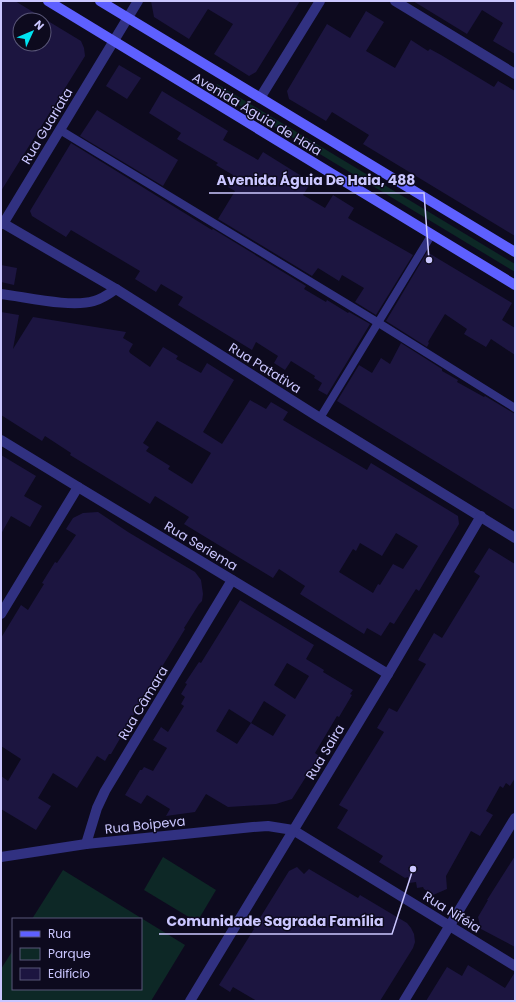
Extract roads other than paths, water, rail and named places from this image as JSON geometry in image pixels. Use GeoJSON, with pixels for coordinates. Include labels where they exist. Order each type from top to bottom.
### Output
{"type":"FeatureCollection","features":[{"type":"Feature","properties":{"kind":"main road","name":"Avenida Águia de Haia"},"geometry":{"type":"LineString","coordinates":[[48,1],[515,285]]}},
{"type":"Feature","properties":{"kind":"main road","name":"Avenida Águia de Haia"},"geometry":{"type":"LineString","coordinates":[[100,1],[126,21],[220,74],[515,252]]}},
{"type":"Feature","properties":{"kind":"street","name":"Rua Guariata"},"geometry":{"type":"LineString","coordinates":[[2,223],[138,1]]}},
{"type":"Feature","properties":{"kind":"street"},"geometry":{"type":"LineString","coordinates":[[260,98],[320,1]]}},
{"type":"Feature","properties":{"kind":"street"},"geometry":{"type":"LineString","coordinates":[[395,1],[515,74]]}},
{"type":"Feature","properties":{"kind":"street","name":"Rua Patativa"},"geometry":{"type":"LineString","coordinates":[[2,223],[116,290],[515,538]]}},
{"type":"Feature","properties":{"kind":"street"},"geometry":{"type":"LineString","coordinates":[[1,294],[71,304],[84,304],[100,299],[116,290]]}},
{"type":"Feature","properties":{"kind":"street","name":"Rua Seriema"},"geometry":{"type":"LineString","coordinates":[[1,440],[388,674]]}},
{"type":"Feature","properties":{"kind":"street"},"geometry":{"type":"LineString","coordinates":[[1,614],[78,487]]}},
{"type":"Feature","properties":{"kind":"street","name":"Rua Saira"},"geometry":{"type":"LineString","coordinates":[[190,1001],[388,674],[481,516]]}},
{"type":"Feature","properties":{"kind":"street","name":"Rua Câmara"},"geometry":{"type":"LineString","coordinates":[[86,844],[96,808],[105,791],[232,580]]}},
{"type":"Feature","properties":{"kind":"street"},"geometry":{"type":"LineString","coordinates":[[404,1001],[515,818]]}},
{"type":"Feature","properties":{"kind":"street","name":"Rua Boipeva"},"geometry":{"type":"LineString","coordinates":[[1,857],[86,844],[253,827],[268,826],[293,830]]}},
{"type":"Feature","properties":{"kind":"street","name":"Rua Niféia"},"geometry":{"type":"LineString","coordinates":[[293,830],[515,966]]}},
{"type":"Feature","properties":{"kind":"lane"},"geometry":{"type":"LineString","coordinates":[[60,130],[378,322],[515,408]]}},
{"type":"Feature","properties":{"kind":"lane"},"geometry":{"type":"LineString","coordinates":[[320,418],[432,234]]}},
{"type":"Feature","properties":{"kind":"place","name":"Avenida Águia De Haia, 488"},"geometry":{"type":"Point","coordinates":[429,260]}},
{"type":"Feature","properties":{"kind":"place","name":"Comunidade Sagrada Família"},"geometry":{"type":"Point","coordinates":[413,869]}}]}
